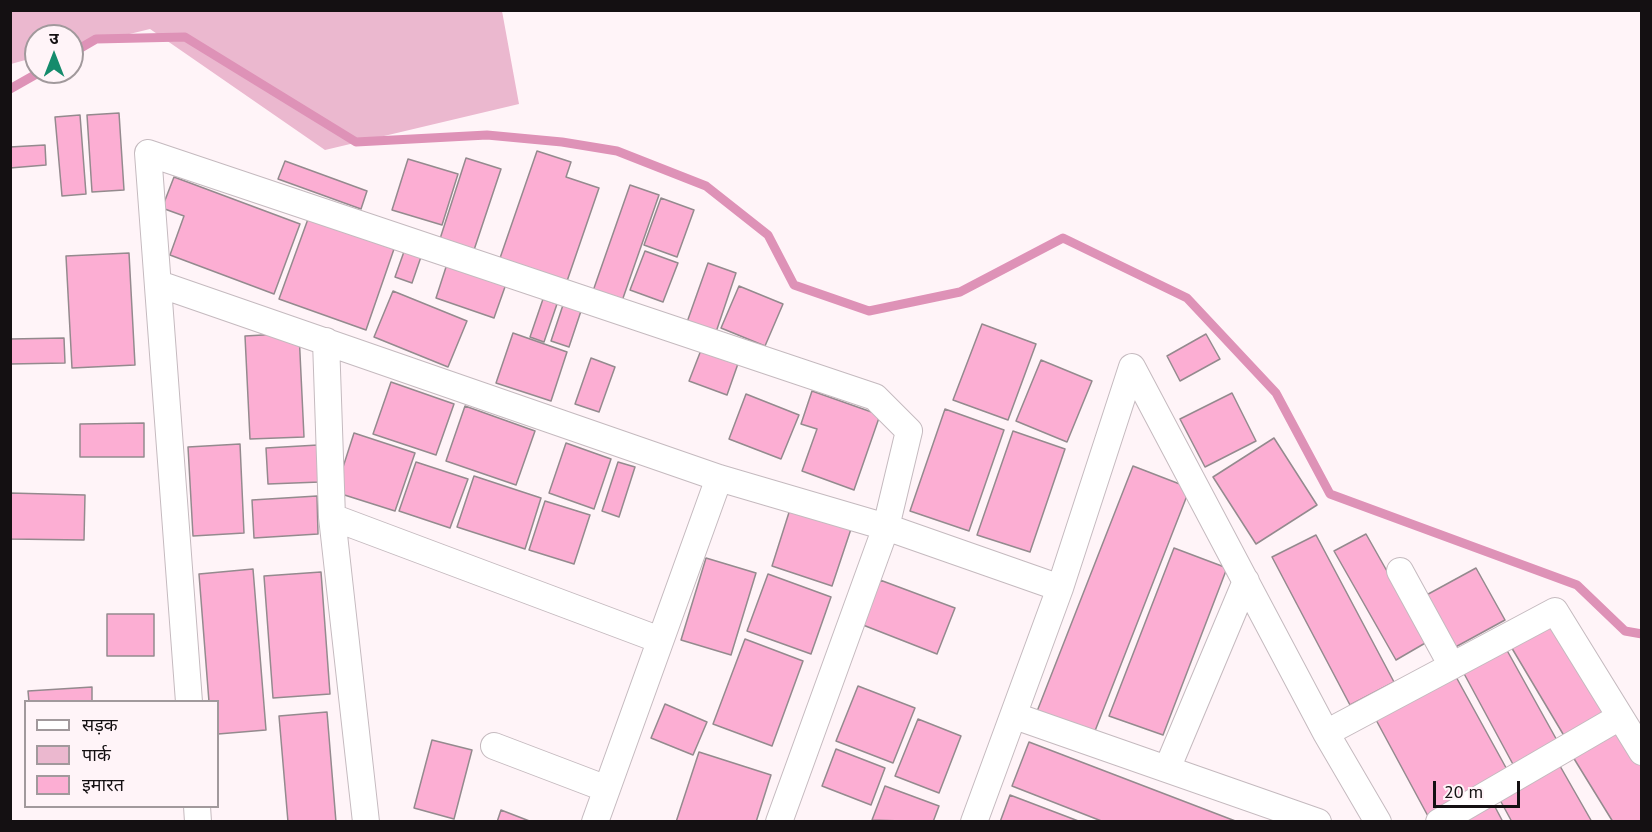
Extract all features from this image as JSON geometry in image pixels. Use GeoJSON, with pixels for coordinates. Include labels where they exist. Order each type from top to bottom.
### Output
{"type":"FeatureCollection","features":[{"type":"Feature","properties":{"kind":"street"},"geometry":{"type":"LineString","coordinates":[[189,700],[148,153],[874,397],[909,431],[886,526],[779,822]]}},
{"type":"Feature","properties":{"kind":"street"},"geometry":{"type":"LineString","coordinates":[[159,284],[719,478],[886,526],[1060,588]]}},
{"type":"Feature","properties":{"kind":"street"},"geometry":{"type":"LineString","coordinates":[[326,341],[332,517],[366,822]]}},
{"type":"Feature","properties":{"kind":"street"},"geometry":{"type":"LineString","coordinates":[[974,822],[1015,716],[1060,588],[1132,367],[1326,733],[1378,822]]}},
{"type":"Feature","properties":{"kind":"street"},"geometry":{"type":"LineString","coordinates":[[595,822],[719,478]]}},
{"type":"Feature","properties":{"kind":"street"},"geometry":{"type":"LineString","coordinates":[[332,517],[660,640]]}},
{"type":"Feature","properties":{"kind":"street"},"geometry":{"type":"LineString","coordinates":[[1400,571],[1452,666]]}},
{"type":"Feature","properties":{"kind":"street"},"geometry":{"type":"LineString","coordinates":[[1167,769],[1246,581]]}},
{"type":"Feature","properties":{"kind":"street"},"geometry":{"type":"LineString","coordinates":[[1326,733],[1555,611],[1618,718],[1641,752]]}},
{"type":"Feature","properties":{"kind":"street"},"geometry":{"type":"LineString","coordinates":[[1015,716],[1318,822]]}},
{"type":"Feature","properties":{"kind":"street"},"geometry":{"type":"LineString","coordinates":[[1439,822],[1618,718]]}},
{"type":"Feature","properties":{"kind":"street"},"geometry":{"type":"LineString","coordinates":[[494,746],[607,789]]}},
{"type":"Feature","properties":{"kind":"green space"},"geometry":{"type":"Polygon","coordinates":[[[11,10],[502,11],[519,104],[325,150],[150,29],[84,45],[84,24],[24,24],[24,60],[11,64],[11,10]]]}},
{"type":"Feature","properties":{"kind":"building"},"geometry":{"type":"Polygon","coordinates":[[[119,113],[124,190],[92,192],[87,115],[119,113]]]}},
{"type":"Feature","properties":{"kind":"building"},"geometry":{"type":"Polygon","coordinates":[[[80,115],[86,194],[62,196],[55,117],[80,115]]]}},
{"type":"Feature","properties":{"kind":"building"},"geometry":{"type":"Polygon","coordinates":[[[45,145],[46,165],[10,168],[10,147],[45,145]]]}},
{"type":"Feature","properties":{"kind":"building"},"geometry":{"type":"Polygon","coordinates":[[[537,151],[571,162],[566,177],[599,188],[566,284],[499,261],[537,151]]]}},
{"type":"Feature","properties":{"kind":"building"},"geometry":{"type":"Polygon","coordinates":[[[466,158],[501,169],[473,253],[439,242],[466,158]]]}},
{"type":"Feature","properties":{"kind":"building"},"geometry":{"type":"Polygon","coordinates":[[[408,159],[458,174],[442,225],[392,210],[408,159]]]}},
{"type":"Feature","properties":{"kind":"building"},"geometry":{"type":"Polygon","coordinates":[[[285,161],[367,191],[361,209],[278,179],[285,161]]]}},
{"type":"Feature","properties":{"kind":"building"},"geometry":{"type":"Polygon","coordinates":[[[174,177],[300,224],[274,294],[170,255],[184,216],[162,208],[174,177]]]}},
{"type":"Feature","properties":{"kind":"building"},"geometry":{"type":"Polygon","coordinates":[[[630,185],[659,195],[622,301],[593,291],[630,185]]]}},
{"type":"Feature","properties":{"kind":"building"},"geometry":{"type":"Polygon","coordinates":[[[661,198],[694,210],[677,257],[644,245],[661,198]]]}},
{"type":"Feature","properties":{"kind":"building"},"geometry":{"type":"Polygon","coordinates":[[[308,219],[394,249],[366,330],[279,299],[308,219]]]}},
{"type":"Feature","properties":{"kind":"building"},"geometry":{"type":"Polygon","coordinates":[[[406,246],[423,251],[412,283],[395,277],[406,246]]]}},
{"type":"Feature","properties":{"kind":"building"},"geometry":{"type":"Polygon","coordinates":[[[645,251],[678,263],[663,302],[630,290],[645,251]]]}},
{"type":"Feature","properties":{"kind":"building"},"geometry":{"type":"Polygon","coordinates":[[[129,253],[135,365],[72,368],[66,256],[129,253]]]}},
{"type":"Feature","properties":{"kind":"building"},"geometry":{"type":"Polygon","coordinates":[[[708,263],[736,273],[715,335],[686,325],[708,263]]]}},
{"type":"Feature","properties":{"kind":"building"},"geometry":{"type":"Polygon","coordinates":[[[447,264],[506,284],[494,318],[436,298],[447,264]]]}},
{"type":"Feature","properties":{"kind":"building"},"geometry":{"type":"Polygon","coordinates":[[[739,286],[783,304],[765,346],[721,328],[739,286]]]}},
{"type":"Feature","properties":{"kind":"building"},"geometry":{"type":"Polygon","coordinates":[[[393,291],[467,321],[448,367],[374,337],[393,291]]]}},
{"type":"Feature","properties":{"kind":"building"},"geometry":{"type":"Polygon","coordinates":[[[543,299],[557,304],[544,342],[530,337],[543,299]]]}},
{"type":"Feature","properties":{"kind":"building"},"geometry":{"type":"Polygon","coordinates":[[[565,299],[583,305],[569,347],[551,341],[565,299]]]}},
{"type":"Feature","properties":{"kind":"building"},"geometry":{"type":"Polygon","coordinates":[[[982,324],[1036,344],[1008,420],[953,400],[982,324]]]}},
{"type":"Feature","properties":{"kind":"building"},"geometry":{"type":"Polygon","coordinates":[[[299,333],[304,437],[250,439],[245,336],[299,333]]]}},
{"type":"Feature","properties":{"kind":"building"},"geometry":{"type":"Polygon","coordinates":[[[513,333],[567,352],[551,401],[496,383],[513,333]]]}},
{"type":"Feature","properties":{"kind":"building"},"geometry":{"type":"Polygon","coordinates":[[[1206,334],[1220,359],[1180,381],[1167,356],[1206,334]]]}},
{"type":"Feature","properties":{"kind":"building"},"geometry":{"type":"Polygon","coordinates":[[[64,338],[65,363],[10,364],[10,339],[64,338]]]}},
{"type":"Feature","properties":{"kind":"building"},"geometry":{"type":"Polygon","coordinates":[[[703,345],[740,358],[727,395],[689,381],[703,345]]]}},
{"type":"Feature","properties":{"kind":"building"},"geometry":{"type":"Polygon","coordinates":[[[591,358],[615,367],[599,412],[575,404],[591,358]]]}},
{"type":"Feature","properties":{"kind":"building"},"geometry":{"type":"Polygon","coordinates":[[[1041,360],[1092,381],[1067,442],[1016,421],[1041,360]]]}},
{"type":"Feature","properties":{"kind":"building"},"geometry":{"type":"Polygon","coordinates":[[[391,382],[454,404],[436,455],[373,434],[391,382]]]}},
{"type":"Feature","properties":{"kind":"building"},"geometry":{"type":"Polygon","coordinates":[[[812,391],[880,415],[854,490],[802,471],[817,429],[801,424],[812,391]]]}},
{"type":"Feature","properties":{"kind":"building"},"geometry":{"type":"Polygon","coordinates":[[[1232,393],[1256,441],[1205,467],[1180,419],[1232,393]]]}},
{"type":"Feature","properties":{"kind":"building"},"geometry":{"type":"Polygon","coordinates":[[[746,394],[799,415],[781,459],[729,439],[746,394]]]}},
{"type":"Feature","properties":{"kind":"building"},"geometry":{"type":"Polygon","coordinates":[[[465,406],[535,431],[516,485],[446,461],[465,406]]]}},
{"type":"Feature","properties":{"kind":"building"},"geometry":{"type":"Polygon","coordinates":[[[945,409],[1004,430],[969,531],[910,511],[945,409]]]}},
{"type":"Feature","properties":{"kind":"building"},"geometry":{"type":"Polygon","coordinates":[[[144,423],[144,457],[80,457],[80,424],[144,423]]]}},
{"type":"Feature","properties":{"kind":"building"},"geometry":{"type":"Polygon","coordinates":[[[1013,431],[1065,449],[1030,552],[977,535],[1013,431]]]}},
{"type":"Feature","properties":{"kind":"building"},"geometry":{"type":"Polygon","coordinates":[[[354,433],[415,453],[395,511],[335,492],[354,433]]]}},
{"type":"Feature","properties":{"kind":"building"},"geometry":{"type":"Polygon","coordinates":[[[1274,438],[1317,505],[1256,544],[1213,477],[1274,438]]]}},
{"type":"Feature","properties":{"kind":"building"},"geometry":{"type":"Polygon","coordinates":[[[566,443],[611,459],[594,509],[549,493],[566,443]]]}},
{"type":"Feature","properties":{"kind":"building"},"geometry":{"type":"Polygon","coordinates":[[[240,444],[244,533],[193,536],[188,447],[240,444]]]}},
{"type":"Feature","properties":{"kind":"building"},"geometry":{"type":"Polygon","coordinates":[[[318,445],[320,482],[268,484],[266,448],[318,445]]]}},
{"type":"Feature","properties":{"kind":"building"},"geometry":{"type":"Polygon","coordinates":[[[416,462],[468,479],[450,528],[399,511],[416,462]]]}},
{"type":"Feature","properties":{"kind":"building"},"geometry":{"type":"Polygon","coordinates":[[[618,462],[635,467],[619,517],[602,511],[618,462]]]}},
{"type":"Feature","properties":{"kind":"building"},"geometry":{"type":"Polygon","coordinates":[[[1133,466],[1190,488],[1093,736],[1036,714],[1133,466]]]}},
{"type":"Feature","properties":{"kind":"building"},"geometry":{"type":"Polygon","coordinates":[[[474,476],[541,498],[525,549],[457,527],[474,476]]]}},
{"type":"Feature","properties":{"kind":"building"},"geometry":{"type":"Polygon","coordinates":[[[10,493],[85,495],[84,540],[10,539],[10,493]]]}},
{"type":"Feature","properties":{"kind":"building"},"geometry":{"type":"Polygon","coordinates":[[[317,496],[318,534],[254,538],[252,500],[317,496]]]}},
{"type":"Feature","properties":{"kind":"building"},"geometry":{"type":"Polygon","coordinates":[[[545,501],[590,515],[574,564],[529,550],[545,501]]]}},
{"type":"Feature","properties":{"kind":"building"},"geometry":{"type":"Polygon","coordinates":[[[792,503],[853,523],[832,586],[772,566],[792,503]]]}},
{"type":"Feature","properties":{"kind":"building"},"geometry":{"type":"Polygon","coordinates":[[[1366,534],[1427,642],[1396,660],[1334,551],[1366,534]]]}},
{"type":"Feature","properties":{"kind":"building"},"geometry":{"type":"Polygon","coordinates":[[[1316,535],[1394,682],[1350,705],[1272,557],[1316,535]]]}},
{"type":"Feature","properties":{"kind":"building"},"geometry":{"type":"Polygon","coordinates":[[[1174,548],[1227,568],[1163,735],[1109,716],[1174,548]]]}},
{"type":"Feature","properties":{"kind":"building"},"geometry":{"type":"Polygon","coordinates":[[[706,558],[756,573],[731,655],[681,640],[706,558]]]}},
{"type":"Feature","properties":{"kind":"building"},"geometry":{"type":"Polygon","coordinates":[[[1476,568],[1505,620],[1450,650],[1421,598],[1476,568]]]}},
{"type":"Feature","properties":{"kind":"building"},"geometry":{"type":"Polygon","coordinates":[[[253,569],[266,730],[219,734],[219,700],[209,700],[199,574],[253,569]]]}},
{"type":"Feature","properties":{"kind":"building"},"geometry":{"type":"Polygon","coordinates":[[[321,572],[330,694],[273,698],[264,576],[321,572]]]}},
{"type":"Feature","properties":{"kind":"building"},"geometry":{"type":"Polygon","coordinates":[[[768,574],[831,597],[811,654],[747,631],[768,574]]]}},
{"type":"Feature","properties":{"kind":"building"},"geometry":{"type":"Polygon","coordinates":[[[880,580],[955,608],[937,654],[863,625],[880,580]]]}},
{"type":"Feature","properties":{"kind":"building"},"geometry":{"type":"Polygon","coordinates":[[[107,614],[154,614],[154,656],[107,656],[107,614]]]}},
{"type":"Feature","properties":{"kind":"building"},"geometry":{"type":"Polygon","coordinates":[[[1553,620],[1609,713],[1566,739],[1510,645],[1553,620]]]}},
{"type":"Feature","properties":{"kind":"building"},"geometry":{"type":"Polygon","coordinates":[[[745,639],[803,661],[772,746],[713,724],[745,639]]]}},
{"type":"Feature","properties":{"kind":"building"},"geometry":{"type":"Polygon","coordinates":[[[1504,645],[1559,744],[1515,768],[1461,668],[1504,645]]]}},
{"type":"Feature","properties":{"kind":"building"},"geometry":{"type":"Polygon","coordinates":[[[1455,675],[1510,775],[1429,818],[1375,718],[1455,675]]]}},
{"type":"Feature","properties":{"kind":"building"},"geometry":{"type":"Polygon","coordinates":[[[858,686],[915,708],[893,763],[836,741],[858,686]]]}},
{"type":"Feature","properties":{"kind":"building"},"geometry":{"type":"Polygon","coordinates":[[[92,687],[92,700],[29,700],[28,691],[92,687]]]}},
{"type":"Feature","properties":{"kind":"building"},"geometry":{"type":"Polygon","coordinates":[[[665,704],[707,722],[693,755],[651,738],[665,704]]]}},
{"type":"Feature","properties":{"kind":"building"},"geometry":{"type":"Polygon","coordinates":[[[327,712],[336,822],[288,822],[279,716],[327,712]]]}},
{"type":"Feature","properties":{"kind":"building"},"geometry":{"type":"Polygon","coordinates":[[[918,719],[961,736],[939,793],[895,776],[918,719]]]}},
{"type":"Feature","properties":{"kind":"building"},"geometry":{"type":"Polygon","coordinates":[[[1621,727],[1642,759],[1642,822],[1613,822],[1573,757],[1621,727]]]}},
{"type":"Feature","properties":{"kind":"building"},"geometry":{"type":"Polygon","coordinates":[[[432,740],[472,750],[454,819],[414,808],[432,740]]]}},
{"type":"Feature","properties":{"kind":"building"},"geometry":{"type":"Polygon","coordinates":[[[1029,742],[1238,822],[1104,822],[1012,786],[1029,742]]]}},
{"type":"Feature","properties":{"kind":"building"},"geometry":{"type":"Polygon","coordinates":[[[836,749],[885,768],[871,805],[822,786],[836,749]]]}},
{"type":"Feature","properties":{"kind":"building"},"geometry":{"type":"Polygon","coordinates":[[[699,752],[771,775],[756,822],[676,822],[699,752]]]}},
{"type":"Feature","properties":{"kind":"building"},"geometry":{"type":"Polygon","coordinates":[[[1560,766],[1592,822],[1512,822],[1500,800],[1560,766]]]}},
{"type":"Feature","properties":{"kind":"building"},"geometry":{"type":"Polygon","coordinates":[[[885,786],[939,806],[933,822],[872,820],[885,786]]]}},
{"type":"Feature","properties":{"kind":"building"},"geometry":{"type":"Polygon","coordinates":[[[1010,795],[1081,822],[1000,822],[1010,795]]]}},
{"type":"Feature","properties":{"kind":"building"},"geometry":{"type":"Polygon","coordinates":[[[1494,805],[1503,822],[1462,822],[1494,805]]]}},
{"type":"Feature","properties":{"kind":"building"},"geometry":{"type":"Polygon","coordinates":[[[501,810],[532,822],[497,822],[501,810]]]}},
{"type":"Feature","properties":{"kind":"waterway"},"geometry":{"type":"LineString","coordinates":[[84,46],[96,39],[185,37],[356,142],[487,135],[562,142],[617,151],[706,186],[768,235],[794,285],[869,311],[960,292],[1063,238],[1187,298],[1276,393],[1330,494],[1577,585],[1625,631],[1642,634]]}},
{"type":"Feature","properties":{"kind":"waterway"},"geometry":{"type":"LineString","coordinates":[[10,89],[24,81]]}}]}
